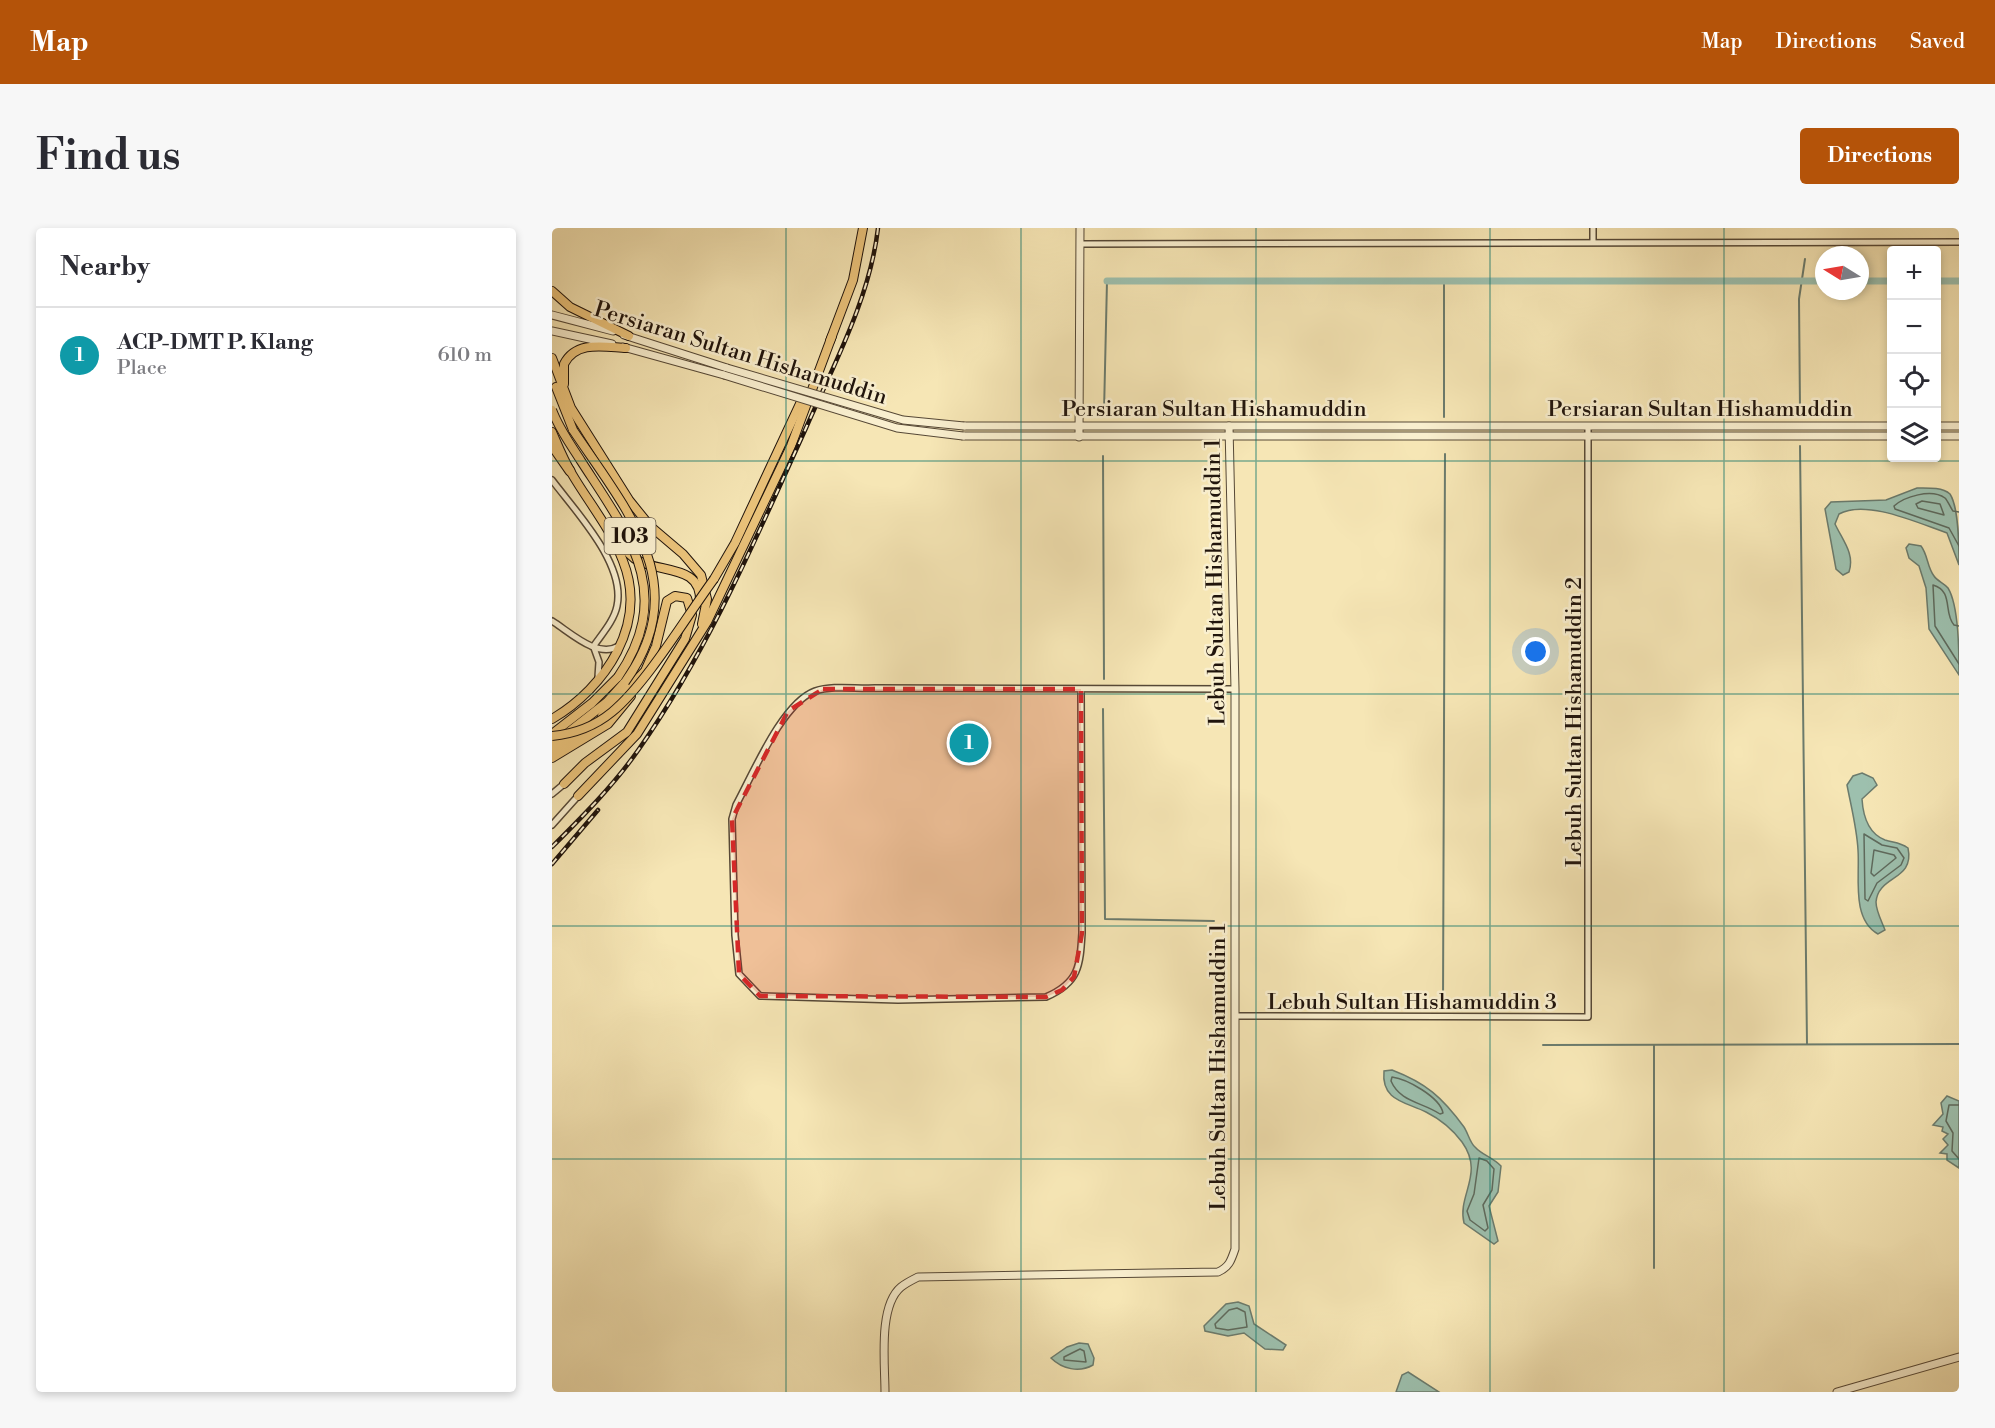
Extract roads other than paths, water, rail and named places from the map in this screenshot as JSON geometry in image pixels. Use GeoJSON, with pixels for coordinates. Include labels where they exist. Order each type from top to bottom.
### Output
{"type":"FeatureCollection","features":[{"type":"Feature","properties":{"kind":"highway"},"geometry":{"type":"LineString","coordinates":[[552,445],[570,471]]}},
{"type":"Feature","properties":{"kind":"main road"},"geometry":{"type":"LineString","coordinates":[[578,796],[631,742],[716,606],[791,446],[853,280],[863,228]]}},
{"type":"Feature","properties":{"kind":"main road"},"geometry":{"type":"LineString","coordinates":[[552,291],[570,307],[629,336]]}},
{"type":"Feature","properties":{"kind":"main road"},"geometry":{"type":"LineString","coordinates":[[552,758],[608,724],[624,706],[714,579],[735,543],[832,336]]}},
{"type":"Feature","properties":{"kind":"main road"},"geometry":{"type":"LineString","coordinates":[[571,408],[562,374],[569,356],[585,347],[627,348]]}},
{"type":"Feature","properties":{"kind":"main road"},"geometry":{"type":"LineString","coordinates":[[552,359],[571,408],[636,510],[655,531],[689,559],[701,575],[706,589],[707,605],[695,641]]}},
{"type":"Feature","properties":{"kind":"main road","name":"103"},"geometry":{"type":"LineString","coordinates":[[552,359],[558,396],[573,430],[643,539],[651,567],[655,597],[651,625],[641,656],[621,680],[607,702],[552,745]]}},
{"type":"Feature","properties":{"kind":"main road","name":"103"},"geometry":{"type":"LineString","coordinates":[[552,410],[566,438],[630,536],[639,558],[644,592],[643,615],[634,649],[621,680],[552,735]]}},
{"type":"Feature","properties":{"kind":"main road"},"geometry":{"type":"LineString","coordinates":[[552,432],[570,471],[606,526],[623,560],[628,580],[630,610],[624,638],[616,657],[576,706],[552,727]]}},
{"type":"Feature","properties":{"kind":"main road"},"geometry":{"type":"LineString","coordinates":[[564,784],[585,763],[627,732],[685,639],[700,599],[694,582],[681,571],[634,559],[606,526]]}},
{"type":"Feature","properties":{"kind":"main road"},"geometry":{"type":"LineString","coordinates":[[552,750],[598,720],[639,679],[656,646],[665,604],[675,596],[687,598],[692,607],[691,623],[685,639]]}},
{"type":"Feature","properties":{"kind":"main road"},"geometry":{"type":"LineString","coordinates":[[552,735],[575,731],[600,720],[619,706],[643,678]]}},
{"type":"Feature","properties":{"kind":"main road"},"geometry":{"type":"LineString","coordinates":[[552,719],[591,688]]}},
{"type":"Feature","properties":{"kind":"street"},"geometry":{"type":"LineString","coordinates":[[1079,437],[1080,228]]}},
{"type":"Feature","properties":{"kind":"street"},"geometry":{"type":"LineString","coordinates":[[1593,228],[1593,242]]}},
{"type":"Feature","properties":{"kind":"street"},"geometry":{"type":"LineString","coordinates":[[1081,244],[1959,242]]}},
{"type":"Feature","properties":{"kind":"street","name":"Persiaran Sultan Hishamuddin"},"geometry":{"type":"LineString","coordinates":[[552,315],[629,336],[725,372],[897,428],[963,436],[1887,436]]}},
{"type":"Feature","properties":{"kind":"street","name":"Persiaran Sultan Hishamuddin"},"geometry":{"type":"LineString","coordinates":[[552,331],[725,372],[903,420],[964,426],[1887,426]]}},
{"type":"Feature","properties":{"kind":"street","name":"Lebuh Sultan Hishamuddin 1"},"geometry":{"type":"LineString","coordinates":[[885,1392],[886,1317],[889,1303],[900,1287],[918,1277],[1218,1272],[1226,1269],[1235,1249],[1235,690],[1229,426]]}},
{"type":"Feature","properties":{"kind":"street","name":"Lebuh Sultan Hishamuddin 2"},"geometry":{"type":"LineString","coordinates":[[1588,426],[1590,799],[1588,1017]]}},
{"type":"Feature","properties":{"kind":"street"},"geometry":{"type":"LineString","coordinates":[[1941,426],[1959,426]]}},
{"type":"Feature","properties":{"kind":"street"},"geometry":{"type":"LineString","coordinates":[[1941,436],[1959,436]]}},
{"type":"Feature","properties":{"kind":"street"},"geometry":{"type":"LineString","coordinates":[[552,480],[604,551],[615,580],[617,606],[593,647],[600,667],[591,688]]}},
{"type":"Feature","properties":{"kind":"street"},"geometry":{"type":"LineString","coordinates":[[552,621],[593,647],[613,649],[624,638]]}},
{"type":"Feature","properties":{"kind":"street"},"geometry":{"type":"LineString","coordinates":[[1081,689],[1082,933],[1080,964],[1074,977],[1062,990],[1046,997],[898,1000],[797,998],[760,996],[745,983],[739,974],[735,935],[732,819],[736,805],[788,711],[800,699],[823,689],[1081,689],[1235,690]]}},
{"type":"Feature","properties":{"kind":"street"},"geometry":{"type":"LineString","coordinates":[[552,794],[564,784]]}},
{"type":"Feature","properties":{"kind":"street"},"geometry":{"type":"LineString","coordinates":[[552,825],[578,796]]}},
{"type":"Feature","properties":{"kind":"street","name":"Lebuh Sultan Hishamuddin 3"},"geometry":{"type":"LineString","coordinates":[[1235,1017],[1588,1017]]}},
{"type":"Feature","properties":{"kind":"street"},"geometry":{"type":"LineString","coordinates":[[1837,1392],[1959,1357]]}},
{"type":"Feature","properties":{"kind":"water"},"geometry":{"type":"Polygon","coordinates":[[[1917,488],[1939,489],[1950,494],[1957,518],[1959,565],[1947,533],[1892,514],[1863,509],[1839,514],[1835,524],[1849,553],[1850,565],[1849,572],[1843,575],[1836,569],[1825,509],[1831,502],[1886,500],[1917,488]]]}},
{"type":"Feature","properties":{"kind":"water"},"geometry":{"type":"Polygon","coordinates":[[[1909,544],[1921,546],[1932,572],[1948,588],[1952,596],[1958,630],[1959,675],[1929,629],[1926,588],[1919,566],[1909,558],[1906,548],[1909,544]]]}},
{"type":"Feature","properties":{"kind":"water"},"geometry":{"type":"Polygon","coordinates":[[[1862,773],[1873,778],[1877,785],[1862,799],[1863,811],[1870,828],[1879,837],[1908,848],[1909,859],[1906,867],[1878,893],[1876,905],[1885,930],[1878,934],[1869,927],[1860,908],[1857,842],[1847,785],[1853,776],[1862,773]]]}},
{"type":"Feature","properties":{"kind":"water"},"geometry":{"type":"Polygon","coordinates":[[[1392,1070],[1414,1080],[1441,1099],[1464,1127],[1473,1145],[1501,1166],[1498,1192],[1489,1206],[1498,1241],[1494,1244],[1464,1223],[1464,1203],[1471,1164],[1462,1142],[1436,1118],[1391,1095],[1386,1089],[1384,1071],[1392,1070]]]}},
{"type":"Feature","properties":{"kind":"water"},"geometry":{"type":"Polygon","coordinates":[[[1947,1096],[1959,1101],[1959,1168],[1947,1160],[1947,1154],[1940,1153],[1948,1145],[1943,1139],[1948,1134],[1942,1131],[1943,1127],[1933,1125],[1943,1114],[1941,1103],[1947,1096]]]}},
{"type":"Feature","properties":{"kind":"water"},"geometry":{"type":"Polygon","coordinates":[[[1238,1302],[1249,1306],[1254,1324],[1286,1345],[1283,1350],[1265,1349],[1244,1333],[1228,1336],[1205,1331],[1204,1326],[1226,1304],[1238,1302]]]}},
{"type":"Feature","properties":{"kind":"water"},"geometry":{"type":"Polygon","coordinates":[[[1079,1343],[1088,1344],[1094,1358],[1093,1365],[1082,1369],[1071,1369],[1051,1358],[1067,1347],[1079,1343]]]}},
{"type":"Feature","properties":{"kind":"water"},"geometry":{"type":"Polygon","coordinates":[[[1408,1372],[1439,1392],[1396,1392],[1402,1375],[1408,1372]]]}},
{"type":"Feature","properties":{"kind":"waterway"},"geometry":{"type":"LineString","coordinates":[[1800,410],[1799,299],[1805,259]]}},
{"type":"Feature","properties":{"kind":"waterway"},"geometry":{"type":"LineString","coordinates":[[1104,412],[1107,281]]}},
{"type":"Feature","properties":{"kind":"waterway"},"geometry":{"type":"LineString","coordinates":[[1107,281],[1815,281]]}},
{"type":"Feature","properties":{"kind":"waterway"},"geometry":{"type":"LineString","coordinates":[[1444,281],[1444,417]]}},
{"type":"Feature","properties":{"kind":"waterway"},"geometry":{"type":"LineString","coordinates":[[1869,281],[1887,281]]}},
{"type":"Feature","properties":{"kind":"waterway"},"geometry":{"type":"LineString","coordinates":[[1941,281],[1959,281]]}},
{"type":"Feature","properties":{"kind":"waterway"},"geometry":{"type":"LineString","coordinates":[[1800,446],[1807,1044]]}},
{"type":"Feature","properties":{"kind":"waterway"},"geometry":{"type":"LineString","coordinates":[[1443,1002],[1445,454]]}},
{"type":"Feature","properties":{"kind":"waterway"},"geometry":{"type":"LineString","coordinates":[[1103,456],[1104,679]]}},
{"type":"Feature","properties":{"kind":"waterway"},"geometry":{"type":"LineString","coordinates":[[1103,709],[1105,919],[1214,921]]}},
{"type":"Feature","properties":{"kind":"waterway"},"geometry":{"type":"LineString","coordinates":[[1543,1045],[1959,1044]]}},
{"type":"Feature","properties":{"kind":"waterway"},"geometry":{"type":"LineString","coordinates":[[1654,1045],[1654,1268]]}},
{"type":"Feature","properties":{"kind":"railway"},"geometry":{"type":"LineString","coordinates":[[552,847],[619,775],[639,749],[688,672],[750,552],[850,330],[867,280],[878,228]]}},
{"type":"Feature","properties":{"kind":"railway"},"geometry":{"type":"LineString","coordinates":[[552,864],[598,810]]}},
{"type":"Feature","properties":{"kind":"place","name":"ACP-DMT P. Klang"},"geometry":{"type":"Point","coordinates":[969,743]}}]}
